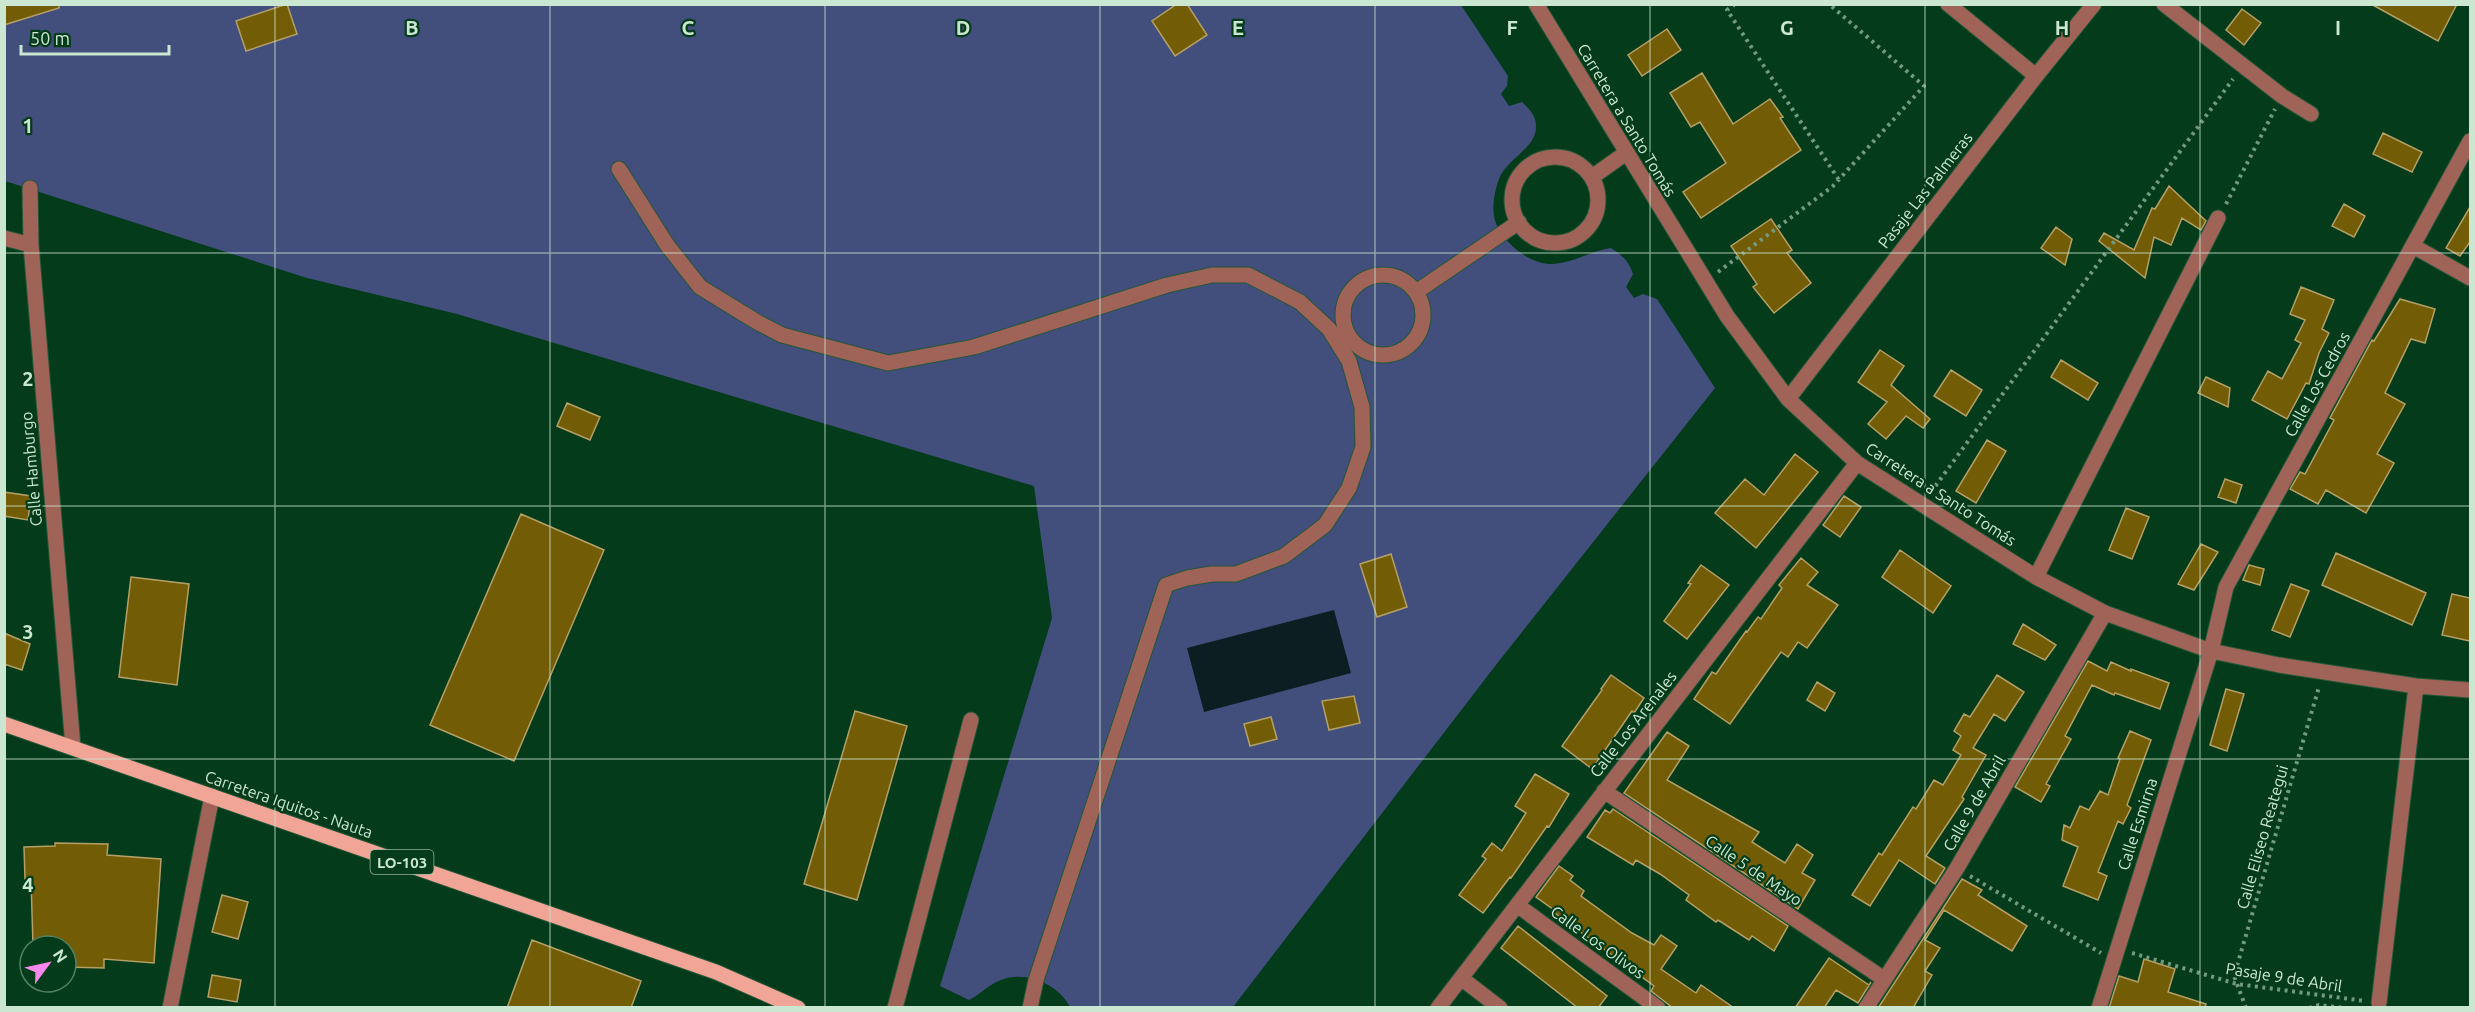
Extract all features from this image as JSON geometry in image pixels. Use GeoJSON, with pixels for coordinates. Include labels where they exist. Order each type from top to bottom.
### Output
{"type":"FeatureCollection","features":[{"type":"Feature","properties":{"kind":"main road","name":"Carretera Iquitos - Nauta"},"geometry":{"type":"LineString","coordinates":[[4,724],[716,972],[798,1008]]}},
{"type":"Feature","properties":{"kind":"street","name":"Carretera a Santo Tomás"},"geometry":{"type":"LineString","coordinates":[[1536,4],[1727,316],[1788,399],[1857,463],[2036,577],[2105,613],[2211,651],[2279,665],[2416,686],[2470,690]]}},
{"type":"Feature","properties":{"kind":"street"},"geometry":{"type":"LineString","coordinates":[[1948,4],[2036,76]]}},
{"type":"Feature","properties":{"kind":"street","name":"Pasaje Las Palmeras"},"geometry":{"type":"LineString","coordinates":[[1788,399],[2094,4]]}},
{"type":"Feature","properties":{"kind":"street"},"geometry":{"type":"LineString","coordinates":[[2164,4],[2282,96],[2311,114]]}},
{"type":"Feature","properties":{"kind":"street","name":"Calle Los Cedros"},"geometry":{"type":"LineString","coordinates":[[2211,651],[2226,587],[2470,141]]}},
{"type":"Feature","properties":{"kind":"street"},"geometry":{"type":"LineString","coordinates":[[1592,177],[1626,153]]}},
{"type":"Feature","properties":{"kind":"street"},"geometry":{"type":"LineString","coordinates":[[1543,158],[1565,158],[1585,168],[1592,177],[1597,187],[1598,210],[1587,230],[1578,237],[1568,241],[1546,242],[1526,231],[1519,222],[1514,212],[1513,190],[1517,179],[1533,163],[1543,158]]}},
{"type":"Feature","properties":{"kind":"street"},"geometry":{"type":"LineString","coordinates":[[619,169],[667,245],[700,287],[756,322],[782,334],[888,363],[974,347],[1167,285],[1212,275],[1248,275],[1300,302],[1344,340],[1376,355],[1387,356],[1406,348],[1420,333],[1423,312],[1416,292],[1400,279],[1390,276],[1370,278],[1360,282],[1352,290],[1344,308],[1344,340],[1362,407],[1363,447],[1349,488],[1325,525],[1284,556],[1236,574],[1212,574],[1187,578],[1166,585],[1036,980],[1030,1008]]}},
{"type":"Feature","properties":{"kind":"street","name":"Calle Hamburgo"},"geometry":{"type":"LineString","coordinates":[[30,188],[31,245],[73,747]]}},
{"type":"Feature","properties":{"kind":"street"},"geometry":{"type":"LineString","coordinates":[[2036,577],[2218,218]]}},
{"type":"Feature","properties":{"kind":"street"},"geometry":{"type":"LineString","coordinates":[[1416,292],[1519,222]]}},
{"type":"Feature","properties":{"kind":"street"},"geometry":{"type":"LineString","coordinates":[[4,238],[31,245]]}},
{"type":"Feature","properties":{"kind":"street"},"geometry":{"type":"LineString","coordinates":[[2413,246],[2470,278]]}},
{"type":"Feature","properties":{"kind":"street","name":"Calle Los Arenales"},"geometry":{"type":"LineString","coordinates":[[1438,1008],[1857,463]]}},
{"type":"Feature","properties":{"kind":"street","name":"Calle 9 de Abril"},"geometry":{"type":"LineString","coordinates":[[1866,1008],[1957,868],[2105,613]]}},
{"type":"Feature","properties":{"kind":"street","name":"Calle Esmirna"},"geometry":{"type":"LineString","coordinates":[[2099,1008],[2211,651]]}},
{"type":"Feature","properties":{"kind":"street"},"geometry":{"type":"LineString","coordinates":[[2379,1004],[2416,686]]}},
{"type":"Feature","properties":{"kind":"street"},"geometry":{"type":"LineString","coordinates":[[895,1008],[971,720]]}},
{"type":"Feature","properties":{"kind":"street","name":"Calle 5 de Mayo"},"geometry":{"type":"LineString","coordinates":[[1605,791],[1884,979]]}},
{"type":"Feature","properties":{"kind":"street"},"geometry":{"type":"LineString","coordinates":[[170,1008],[212,796]]}},
{"type":"Feature","properties":{"kind":"street","name":"Calle Los Olivos"},"geometry":{"type":"LineString","coordinates":[[1517,905],[1658,1008]]}},
{"type":"Feature","properties":{"kind":"street"},"geometry":{"type":"LineString","coordinates":[[1461,978],[1500,1008]]}},
{"type":"Feature","properties":{"kind":"path"},"geometry":{"type":"LineString","coordinates":[[1735,4],[1727,10],[1839,180]]}},
{"type":"Feature","properties":{"kind":"path"},"geometry":{"type":"LineString","coordinates":[[1706,282],[1839,180],[1924,86],[1829,4]]}},
{"type":"Feature","properties":{"kind":"path"},"geometry":{"type":"LineString","coordinates":[[1922,505],[2242,65]]}},
{"type":"Feature","properties":{"kind":"path"},"geometry":{"type":"LineString","coordinates":[[2218,218],[2282,96]]}},
{"type":"Feature","properties":{"kind":"path","name":"Calle Eliseo Reategui"},"geometry":{"type":"LineString","coordinates":[[2246,1008],[2234,976],[2324,672]]}},
{"type":"Feature","properties":{"kind":"path","name":"Pasaje 9 de Abril"},"geometry":{"type":"LineString","coordinates":[[1957,868],[2115,955],[2237,984],[2379,1004]]}},
{"type":"Feature","properties":{"kind":"path"},"geometry":{"type":"LineString","coordinates":[[2309,1008],[2319,1005],[2345,1008]]}},
{"type":"Feature","properties":{"kind":"shaded area"},"geometry":{"type":"Polygon","coordinates":[[[5,5],[1461,5],[1508,76],[1507,86],[1501,94],[1509,106],[1522,102],[1535,120],[1536,129],[1530,143],[1507,166],[1498,183],[1493,211],[1496,224],[1501,232],[1514,248],[1541,263],[1566,262],[1611,248],[1619,253],[1633,274],[1626,287],[1634,298],[1643,294],[1657,299],[1715,388],[1499,661],[1233,1007],[1070,1007],[1065,999],[1050,986],[1031,978],[1021,977],[1011,977],[997,982],[969,1000],[940,986],[1052,618],[1034,486],[457,314],[307,278],[5,181],[5,5]]]}},
{"type":"Feature","properties":{"kind":"shaded area"},"geometry":{"type":"Polygon","coordinates":[[[1334,610],[1351,673],[1204,712],[1187,648],[1334,610]]]}},
{"type":"Feature","properties":{"kind":"building"},"geometry":{"type":"Polygon","coordinates":[[[4,4],[59,4],[59,8],[4,25],[4,4]]]}},
{"type":"Feature","properties":{"kind":"building"},"geometry":{"type":"Polygon","coordinates":[[[287,4],[297,34],[246,51],[236,21],[287,4]]]}},
{"type":"Feature","properties":{"kind":"building"},"geometry":{"type":"Polygon","coordinates":[[[1177,4],[1187,4],[1207,35],[1175,56],[1152,21],[1177,4]]]}},
{"type":"Feature","properties":{"kind":"building"},"geometry":{"type":"Polygon","coordinates":[[[2371,4],[2457,4],[2438,41],[2371,4]]]}},
{"type":"Feature","properties":{"kind":"building"},"geometry":{"type":"Polygon","coordinates":[[[2242,9],[2261,23],[2244,45],[2226,30],[2242,9]]]}},
{"type":"Feature","properties":{"kind":"building"},"geometry":{"type":"Polygon","coordinates":[[[1667,29],[1681,50],[1642,76],[1628,55],[1667,29]]]}},
{"type":"Feature","properties":{"kind":"building"},"geometry":{"type":"Polygon","coordinates":[[[1702,73],[1733,124],[1770,99],[1801,150],[1701,218],[1683,192],[1726,163],[1700,122],[1691,127],[1670,93],[1702,73]]]}},
{"type":"Feature","properties":{"kind":"building"},"geometry":{"type":"Polygon","coordinates":[[[2383,133],[2422,152],[2412,172],[2373,154],[2383,133]]]}},
{"type":"Feature","properties":{"kind":"building"},"geometry":{"type":"Polygon","coordinates":[[[2169,186],[2206,221],[2201,230],[2182,218],[2171,245],[2154,237],[2145,278],[2099,241],[2104,233],[2134,250],[2152,208],[2155,209],[2169,186]]]}},
{"type":"Feature","properties":{"kind":"building"},"geometry":{"type":"Polygon","coordinates":[[[2344,204],[2365,216],[2354,237],[2332,226],[2344,204]]]}},
{"type":"Feature","properties":{"kind":"building"},"geometry":{"type":"Polygon","coordinates":[[[2470,207],[2470,242],[2460,256],[2446,248],[2470,207]]]}},
{"type":"Feature","properties":{"kind":"building"},"geometry":{"type":"Polygon","coordinates":[[[1771,219],[1792,250],[1787,253],[1811,283],[1774,313],[1753,287],[1757,284],[1731,246],[1771,219]]]}},
{"type":"Feature","properties":{"kind":"building"},"geometry":{"type":"Polygon","coordinates":[[[2056,227],[2072,239],[2065,265],[2041,248],[2056,227]]]}},
{"type":"Feature","properties":{"kind":"building"},"geometry":{"type":"Polygon","coordinates":[[[2301,287],[2334,300],[2322,329],[2329,333],[2319,353],[2309,384],[2306,383],[2287,419],[2252,400],[2268,371],[2282,379],[2301,343],[2295,340],[2305,320],[2290,314],[2301,287]]]}},
{"type":"Feature","properties":{"kind":"building"},"geometry":{"type":"Polygon","coordinates":[[[2400,299],[2435,309],[2425,343],[2411,339],[2385,393],[2405,404],[2377,454],[2394,463],[2366,513],[2326,490],[2318,504],[2290,489],[2300,472],[2305,474],[2334,420],[2330,418],[2372,340],[2374,341],[2400,299]]]}},
{"type":"Feature","properties":{"kind":"building"},"geometry":{"type":"Polygon","coordinates":[[[1880,350],[1904,366],[1891,385],[1930,419],[1923,428],[1906,416],[1886,439],[1868,424],[1887,402],[1858,382],[1880,350]]]}},
{"type":"Feature","properties":{"kind":"building"},"geometry":{"type":"Polygon","coordinates":[[[2061,360],[2098,383],[2088,400],[2051,377],[2061,360]]]}},
{"type":"Feature","properties":{"kind":"building"},"geometry":{"type":"Polygon","coordinates":[[[1951,370],[1982,390],[1966,416],[1934,396],[1951,370]]]}},
{"type":"Feature","properties":{"kind":"building"},"geometry":{"type":"Polygon","coordinates":[[[2206,377],[2230,388],[2228,407],[2198,393],[2206,377]]]}},
{"type":"Feature","properties":{"kind":"building"},"geometry":{"type":"Polygon","coordinates":[[[567,403],[600,417],[590,440],[557,426],[567,403]]]}},
{"type":"Feature","properties":{"kind":"building"},"geometry":{"type":"Polygon","coordinates":[[[1987,440],[2006,451],[1976,503],[1956,491],[1987,440]]]}},
{"type":"Feature","properties":{"kind":"building"},"geometry":{"type":"Polygon","coordinates":[[[1795,454],[1818,472],[1756,548],[1715,513],[1745,479],[1764,495],[1795,454]]]}},
{"type":"Feature","properties":{"kind":"building"},"geometry":{"type":"Polygon","coordinates":[[[2225,479],[2242,485],[2236,503],[2218,497],[2225,479]]]}},
{"type":"Feature","properties":{"kind":"building"},"geometry":{"type":"Polygon","coordinates":[[[4,492],[31,496],[28,520],[4,516],[4,492]]]}},
{"type":"Feature","properties":{"kind":"building"},"geometry":{"type":"Polygon","coordinates":[[[1844,496],[1861,507],[1840,537],[1823,525],[1844,496]]]}},
{"type":"Feature","properties":{"kind":"building"},"geometry":{"type":"Polygon","coordinates":[[[2126,508],[2149,517],[2132,559],[2109,550],[2126,508]]]}},
{"type":"Feature","properties":{"kind":"building"},"geometry":{"type":"Polygon","coordinates":[[[521,514],[604,550],[514,761],[430,725],[521,514]]]}},
{"type":"Feature","properties":{"kind":"building"},"geometry":{"type":"Polygon","coordinates":[[[2201,544],[2218,552],[2194,590],[2178,584],[2201,544]]]}},
{"type":"Feature","properties":{"kind":"building"},"geometry":{"type":"Polygon","coordinates":[[[1900,550],[1951,586],[1933,613],[1882,577],[1900,550]]]}},
{"type":"Feature","properties":{"kind":"building"},"geometry":{"type":"Polygon","coordinates":[[[2336,553],[2426,593],[2412,625],[2322,585],[2336,553]]]}},
{"type":"Feature","properties":{"kind":"building"},"geometry":{"type":"Polygon","coordinates":[[[1391,554],[1407,607],[1377,617],[1360,564],[1391,554]]]}},
{"type":"Feature","properties":{"kind":"building"},"geometry":{"type":"Polygon","coordinates":[[[1801,558],[1818,572],[1807,585],[1838,605],[1807,648],[1798,642],[1788,657],[1781,652],[1730,724],[1694,699],[1712,672],[1716,674],[1746,631],[1758,617],[1761,619],[1782,588],[1779,585],[1801,558]]]}},
{"type":"Feature","properties":{"kind":"building"},"geometry":{"type":"Polygon","coordinates":[[[1701,565],[1729,585],[1687,639],[1664,621],[1691,584],[1688,583],[1701,565]]]}},
{"type":"Feature","properties":{"kind":"building"},"geometry":{"type":"Polygon","coordinates":[[[2249,565],[2264,569],[2260,585],[2243,580],[2249,565]]]}},
{"type":"Feature","properties":{"kind":"building"},"geometry":{"type":"Polygon","coordinates":[[[131,577],[189,584],[177,685],[119,677],[131,577]]]}},
{"type":"Feature","properties":{"kind":"building"},"geometry":{"type":"Polygon","coordinates":[[[2291,584],[2309,591],[2290,637],[2272,630],[2291,584]]]}},
{"type":"Feature","properties":{"kind":"building"},"geometry":{"type":"Polygon","coordinates":[[[2452,594],[2470,598],[2470,641],[2442,635],[2452,594]]]}},
{"type":"Feature","properties":{"kind":"building"},"geometry":{"type":"Polygon","coordinates":[[[2023,624],[2056,645],[2045,660],[2013,644],[2023,624]]]}},
{"type":"Feature","properties":{"kind":"building"},"geometry":{"type":"Polygon","coordinates":[[[4,633],[30,644],[22,670],[4,664],[4,633]]]}},
{"type":"Feature","properties":{"kind":"building"},"geometry":{"type":"Polygon","coordinates":[[[2088,661],[2107,671],[2111,662],[2169,683],[2160,709],[2115,693],[2114,695],[2092,685],[2065,736],[2071,739],[2046,784],[2050,786],[2041,802],[2015,787],[2088,661]]]}},
{"type":"Feature","properties":{"kind":"building"},"geometry":{"type":"Polygon","coordinates":[[[1611,675],[1644,698],[1634,713],[1632,711],[1592,769],[1562,746],[1611,675]]]}},
{"type":"Feature","properties":{"kind":"building"},"geometry":{"type":"Polygon","coordinates":[[[1997,675],[2024,692],[2005,721],[1994,714],[1973,748],[1986,755],[1962,797],[1964,799],[1926,856],[1945,868],[1935,884],[1899,860],[1870,906],[1852,895],[1879,853],[1882,855],[1913,807],[1916,809],[1934,780],[1943,785],[1961,755],[1953,750],[1961,736],[1954,731],[1964,714],[1970,717],[1997,675]]]}},
{"type":"Feature","properties":{"kind":"building"},"geometry":{"type":"Polygon","coordinates":[[[1817,682],[1835,693],[1825,711],[1807,700],[1817,682]]]}},
{"type":"Feature","properties":{"kind":"building"},"geometry":{"type":"Polygon","coordinates":[[[2226,689],[2244,694],[2227,751],[2210,745],[2226,689]]]}},
{"type":"Feature","properties":{"kind":"building"},"geometry":{"type":"Polygon","coordinates":[[[1354,696],[1360,723],[1329,730],[1322,701],[1354,696]]]}},
{"type":"Feature","properties":{"kind":"building"},"geometry":{"type":"Polygon","coordinates":[[[855,711],[907,726],[857,900],[804,884],[855,711]]]}},
{"type":"Feature","properties":{"kind":"building"},"geometry":{"type":"Polygon","coordinates":[[[1271,717],[1277,739],[1250,746],[1244,724],[1271,717]]]}},
{"type":"Feature","properties":{"kind":"building"},"geometry":{"type":"Polygon","coordinates":[[[2130,731],[2151,740],[2127,805],[2131,808],[2123,824],[2118,821],[2098,872],[2107,876],[2098,900],[2063,886],[2078,847],[2062,840],[2064,825],[2070,828],[2080,806],[2089,810],[2100,791],[2108,795],[2120,759],[2118,758],[2130,731]]]}},
{"type":"Feature","properties":{"kind":"building"},"geometry":{"type":"Polygon","coordinates":[[[1667,732],[1689,746],[1667,780],[1759,832],[1752,842],[1785,863],[1797,844],[1813,855],[1802,873],[1815,880],[1798,909],[1624,793],[1667,732]]]}},
{"type":"Feature","properties":{"kind":"building"},"geometry":{"type":"Polygon","coordinates":[[[1535,774],[1569,794],[1549,827],[1547,826],[1511,878],[1483,913],[1459,895],[1486,859],[1482,856],[1492,843],[1502,851],[1526,813],[1515,806],[1535,774]]]}},
{"type":"Feature","properties":{"kind":"building"},"geometry":{"type":"Polygon","coordinates":[[[1613,809],[1788,926],[1774,951],[1752,936],[1749,940],[1718,920],[1716,922],[1686,900],[1689,895],[1660,874],[1636,860],[1633,865],[1587,837],[1605,810],[1610,813],[1613,809]]]}},
{"type":"Feature","properties":{"kind":"building"},"geometry":{"type":"Polygon","coordinates":[[[55,843],[108,844],[107,855],[161,859],[154,963],[104,959],[104,968],[78,967],[78,934],[33,934],[31,879],[25,879],[24,847],[55,846],[55,843]]]}},
{"type":"Feature","properties":{"kind":"building"},"geometry":{"type":"Polygon","coordinates":[[[1559,866],[1573,876],[1570,880],[1584,891],[1581,896],[1632,933],[1654,945],[1661,935],[1677,946],[1661,969],[1696,993],[1701,985],[1734,1008],[1673,1008],[1651,991],[1654,986],[1552,911],[1554,910],[1536,897],[1559,866]]]}},
{"type":"Feature","properties":{"kind":"building"},"geometry":{"type":"Polygon","coordinates":[[[1962,879],[1982,890],[1978,895],[2027,926],[2012,951],[1944,910],[1925,940],[1940,948],[1925,971],[1932,975],[1913,1008],[1878,1008],[1962,879]]]}},
{"type":"Feature","properties":{"kind":"building"},"geometry":{"type":"Polygon","coordinates":[[[222,895],[248,902],[238,939],[212,932],[222,895]]]}},
{"type":"Feature","properties":{"kind":"building"},"geometry":{"type":"Polygon","coordinates":[[[1518,926],[1607,996],[1598,1008],[1578,1008],[1501,948],[1518,926]]]}},
{"type":"Feature","properties":{"kind":"building"},"geometry":{"type":"Polygon","coordinates":[[[532,940],[641,981],[631,1008],[507,1008],[532,940]]]}},
{"type":"Feature","properties":{"kind":"building"},"geometry":{"type":"Polygon","coordinates":[[[1829,958],[1869,985],[1871,982],[1858,1003],[1836,990],[1824,1008],[1795,1008],[1829,958]]]}},
{"type":"Feature","properties":{"kind":"building"},"geometry":{"type":"Polygon","coordinates":[[[2144,959],[2175,969],[2168,992],[2206,1004],[2205,1008],[2109,1008],[2119,976],[2138,982],[2144,959]]]}},
{"type":"Feature","properties":{"kind":"building"},"geometry":{"type":"Polygon","coordinates":[[[212,975],[241,980],[237,1002],[208,997],[212,975]]]}}]}
